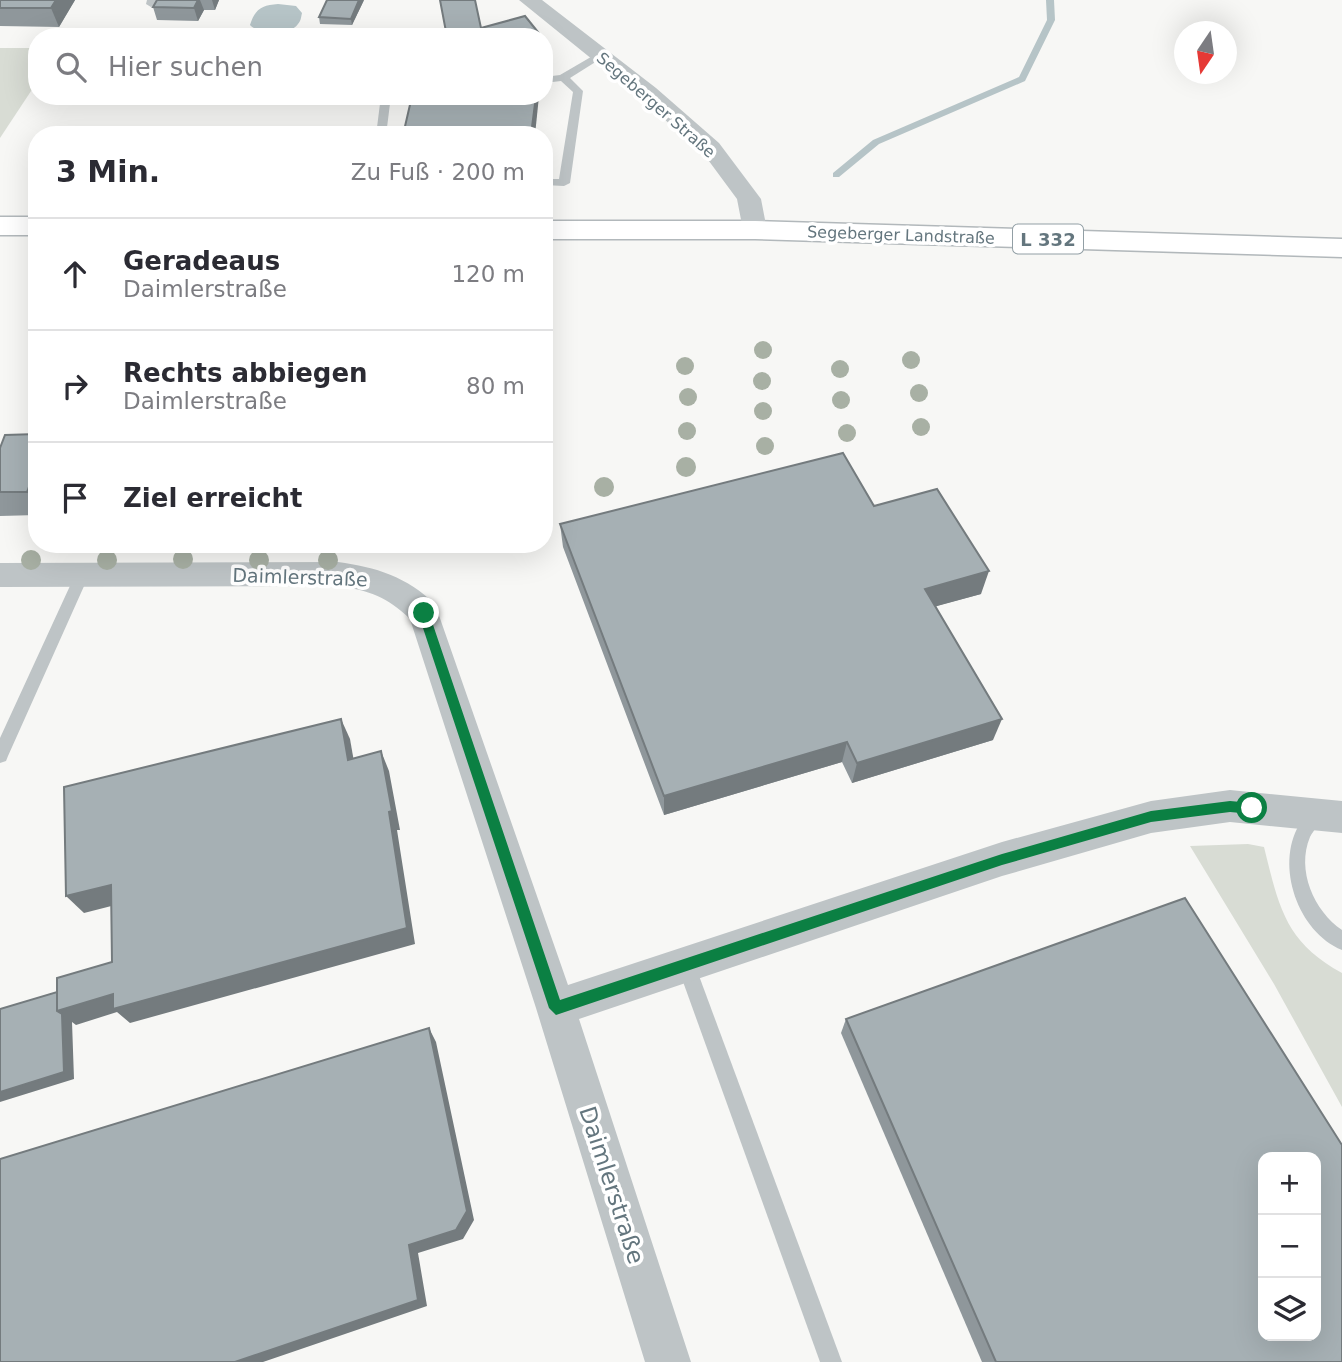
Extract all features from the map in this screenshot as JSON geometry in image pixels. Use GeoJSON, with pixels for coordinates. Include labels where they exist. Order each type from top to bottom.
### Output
{"type":"FeatureCollection","features":[{"type":"Feature","properties":{"kind":"main road"},"geometry":{"type":"LineString","coordinates":[[0,226],[28,226]]}},
{"type":"Feature","properties":{"kind":"main road","name":"Segeberger Landstraße"},"geometry":{"type":"LineString","coordinates":[[553,230],[755,230],[1342,248]]}},
{"type":"Feature","properties":{"kind":"street","name":"Segeberger Straße"},"geometry":{"type":"LineString","coordinates":[[530,0],[711,148],[749,199],[755,230]]}},
{"type":"Feature","properties":{"kind":"street","name":"Daimlerstraße"},"geometry":{"type":"LineString","coordinates":[[0,575],[338,574],[378,579],[406,593],[424,613],[556,1008],[668,1362]]}},
{"type":"Feature","properties":{"kind":"street"},"geometry":{"type":"LineString","coordinates":[[556,1008],[1002,859],[1151,817],[1230,806],[1329,815]]}},
{"type":"Feature","properties":{"kind":"lane"},"geometry":{"type":"LineString","coordinates":[[553,79],[563,78],[600,56]]}},
{"type":"Feature","properties":{"kind":"lane"},"geometry":{"type":"LineString","coordinates":[[553,183],[564,183],[578,91],[563,78]]}},
{"type":"Feature","properties":{"kind":"lane"},"geometry":{"type":"LineString","coordinates":[[382,126],[385,105]]}},
{"type":"Feature","properties":{"kind":"lane"},"geometry":{"type":"LineString","coordinates":[[0,756],[82,575]]}},
{"type":"Feature","properties":{"kind":"lane"},"geometry":{"type":"LineString","coordinates":[[1329,815],[1302,837],[1296,861],[1300,888],[1315,914],[1342,941]]}},
{"type":"Feature","properties":{"kind":"lane"},"geometry":{"type":"LineString","coordinates":[[687,965],[831,1362]]}},
{"type":"Feature","properties":{"kind":"shaded area"},"geometry":{"type":"Polygon","coordinates":[[[268,5],[296,6],[302,13],[300,22],[294,28],[254,28],[250,25],[254,15],[268,5]]]}},
{"type":"Feature","properties":{"kind":"shaded area"},"geometry":{"type":"Polygon","coordinates":[[[0,48],[28,48],[28,96],[0,138],[0,48]]]}},
{"type":"Feature","properties":{"kind":"shaded area"},"geometry":{"type":"Polygon","coordinates":[[[1248,844],[1264,847],[1280,905],[1296,935],[1308,949],[1342,973],[1342,1107],[1274,984],[1190,846],[1248,844]]]}},
{"type":"Feature","properties":{"kind":"building"},"geometry":{"type":"Polygon","coordinates":[[[0,0],[56,0],[51,8],[0,8],[0,0]]]}},
{"type":"Feature","properties":{"kind":"building"},"geometry":{"type":"Polygon","coordinates":[[[157,0],[198,0],[194,8],[153,7],[157,0]]]}},
{"type":"Feature","properties":{"kind":"building"},"geometry":{"type":"Polygon","coordinates":[[[327,0],[359,0],[351,19],[319,17],[327,0]]]}},
{"type":"Feature","properties":{"kind":"building"},"geometry":{"type":"Polygon","coordinates":[[[440,0],[475,0],[481,28],[445,28],[440,0]]]}},
{"type":"Feature","properties":{"kind":"building"},"geometry":{"type":"Polygon","coordinates":[[[525,16],[535,28],[481,28],[525,16]]]}},
{"type":"Feature","properties":{"kind":"building"},"geometry":{"type":"Polygon","coordinates":[[[410,105],[535,105],[532,126],[405,126],[410,105]]]}},
{"type":"Feature","properties":{"kind":"building"},"geometry":{"type":"Polygon","coordinates":[[[28,434],[27,492],[0,492],[0,448],[5,435],[28,434]]]}},
{"type":"Feature","properties":{"kind":"building"},"geometry":{"type":"Polygon","coordinates":[[[843,453],[874,506],[937,489],[989,571],[925,589],[1002,719],[857,763],[847,742],[664,796],[560,524],[843,453]]]}},
{"type":"Feature","properties":{"kind":"building"},"geometry":{"type":"Polygon","coordinates":[[[341,719],[348,760],[381,751],[392,811],[389,812],[407,928],[113,1009],[113,994],[57,1011],[57,978],[112,962],[111,885],[66,896],[64,787],[341,719]]]}},
{"type":"Feature","properties":{"kind":"building"},"geometry":{"type":"Polygon","coordinates":[[[1185,898],[1342,1145],[1342,1362],[996,1362],[846,1019],[1185,898]]]}},
{"type":"Feature","properties":{"kind":"building"},"geometry":{"type":"Polygon","coordinates":[[[57,992],[57,1011],[62,1014],[64,1072],[0,1092],[0,1009],[57,992]]]}},
{"type":"Feature","properties":{"kind":"building"},"geometry":{"type":"Polygon","coordinates":[[[429,1028],[467,1211],[456,1230],[409,1245],[418,1300],[235,1362],[0,1362],[0,1159],[429,1028]]]}},
{"type":"Feature","properties":{"kind":"waterway"},"geometry":{"type":"LineString","coordinates":[[836,175],[876,142],[1022,79],[1051,20],[1050,0]]}},
{"type":"Feature","properties":{"kind":"route"},"geometry":{"type":"LineString","coordinates":[[424,613],[556,1008],[1002,859],[1151,817],[1230,806],[1252,808]]}}]}
